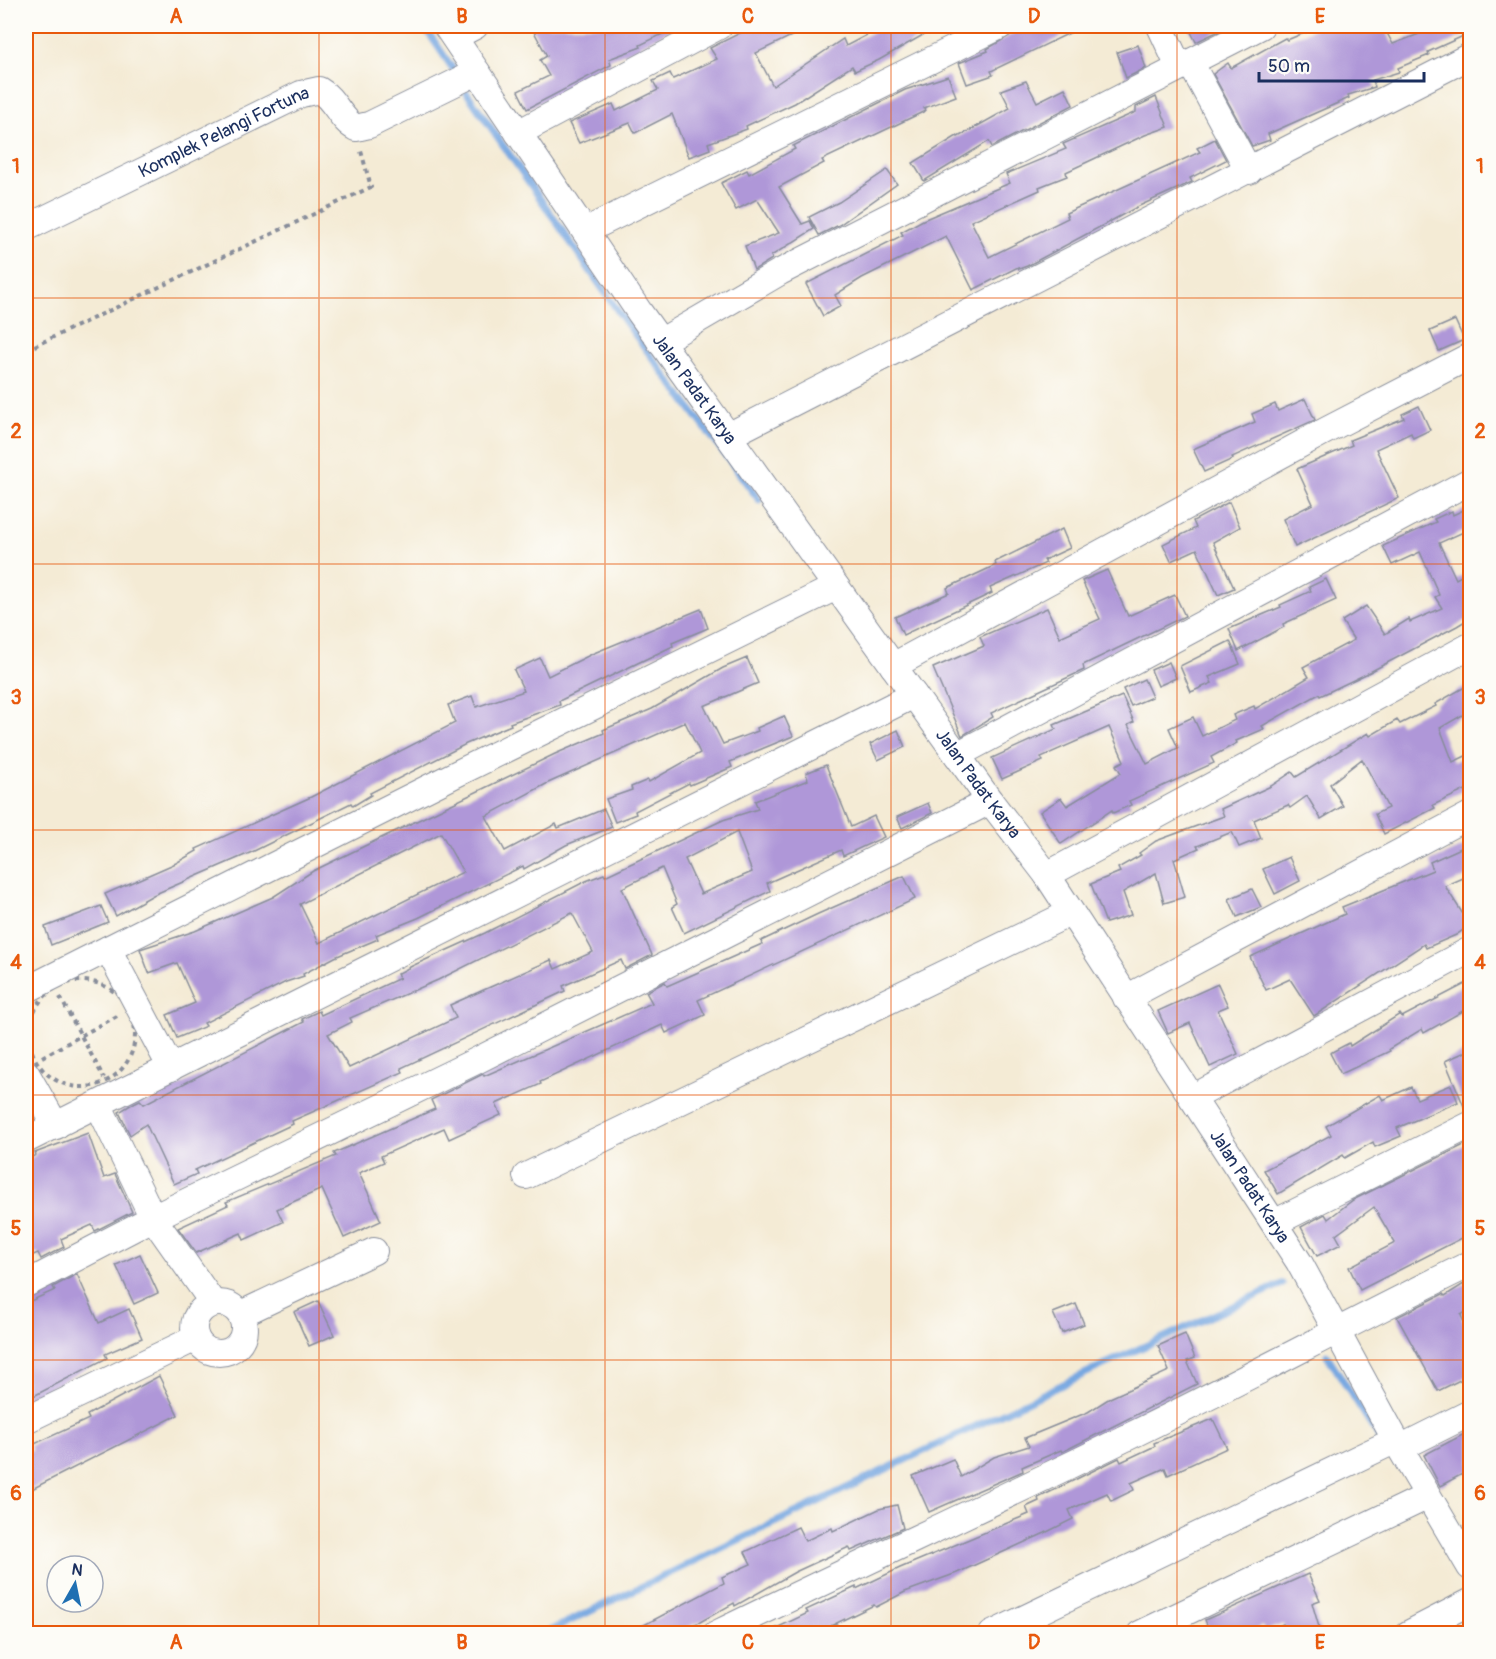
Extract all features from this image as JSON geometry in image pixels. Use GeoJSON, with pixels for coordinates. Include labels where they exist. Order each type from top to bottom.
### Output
{"type":"FeatureCollection","features":[{"type":"Feature","properties":{"kind":"street"},"geometry":{"type":"LineString","coordinates":[[518,133],[719,26]]}},
{"type":"Feature","properties":{"kind":"street"},"geometry":{"type":"LineString","coordinates":[[585,231],[1000,26]]}},
{"type":"Feature","properties":{"kind":"street"},"geometry":{"type":"LineString","coordinates":[[1160,26],[1249,171]]}},
{"type":"Feature","properties":{"kind":"street"},"geometry":{"type":"LineString","coordinates":[[660,342],[780,272],[1262,26]]}},
{"type":"Feature","properties":{"kind":"street","name":"Jalan Padat Karya"},"geometry":{"type":"LineString","coordinates":[[458,29],[477,72],[660,342],[990,801],[1047,875],[1060,919],[1126,998],[1274,1222],[1337,1329],[1398,1444],[1470,1567]]}},
{"type":"Feature","properties":{"kind":"street"},"geometry":{"type":"LineString","coordinates":[[728,436],[1470,56]]}},
{"type":"Feature","properties":{"kind":"street"},"geometry":{"type":"LineString","coordinates":[[356,128],[369,125],[477,72]]}},
{"type":"Feature","properties":{"kind":"street","name":"Komplek Pelangi Fortuna"},"geometry":{"type":"LineString","coordinates":[[26,228],[301,93],[319,90],[329,96],[350,125],[356,128]]}},
{"type":"Feature","properties":{"kind":"street"},"geometry":{"type":"LineString","coordinates":[[893,666],[1307,441],[1470,356]]}},
{"type":"Feature","properties":{"kind":"street"},"geometry":{"type":"LineString","coordinates":[[957,754],[1470,481]]}},
{"type":"Feature","properties":{"kind":"street"},"geometry":{"type":"LineString","coordinates":[[26,990],[53,983],[108,949],[454,774],[836,587]]}},
{"type":"Feature","properties":{"kind":"street"},"geometry":{"type":"LineString","coordinates":[[1047,875],[1470,646]]}},
{"type":"Feature","properties":{"kind":"street"},"geometry":{"type":"LineString","coordinates":[[26,1140],[56,1126],[102,1094],[171,1068],[914,695]]}},
{"type":"Feature","properties":{"kind":"street"},"geometry":{"type":"LineString","coordinates":[[26,1284],[153,1218],[474,1062],[990,801]]}},
{"type":"Feature","properties":{"kind":"street"},"geometry":{"type":"LineString","coordinates":[[1126,998],[1470,815]]}},
{"type":"Feature","properties":{"kind":"street"},"geometry":{"type":"LineString","coordinates":[[526,1176],[1060,919]]}},
{"type":"Feature","properties":{"kind":"street"},"geometry":{"type":"LineString","coordinates":[[108,949],[134,1006],[171,1068]]}},
{"type":"Feature","properties":{"kind":"street"},"geometry":{"type":"LineString","coordinates":[[1192,1098],[1470,950]]}},
{"type":"Feature","properties":{"kind":"street"},"geometry":{"type":"LineString","coordinates":[[31,1067],[56,1126]]}},
{"type":"Feature","properties":{"kind":"street"},"geometry":{"type":"LineString","coordinates":[[102,1094],[153,1218],[213,1303]]}},
{"type":"Feature","properties":{"kind":"street"},"geometry":{"type":"LineString","coordinates":[[1274,1222],[1470,1125]]}},
{"type":"Feature","properties":{"kind":"street"},"geometry":{"type":"LineString","coordinates":[[241,1314],[374,1251]]}},
{"type":"Feature","properties":{"kind":"street"},"geometry":{"type":"LineString","coordinates":[[716,1634],[1141,1431],[1240,1382],[1337,1329],[1470,1264]]}},
{"type":"Feature","properties":{"kind":"street"},"geometry":{"type":"LineString","coordinates":[[213,1303],[229,1304],[241,1314],[245,1330],[243,1338],[231,1350],[215,1353],[207,1350],[196,1338],[196,1317],[200,1311],[213,1303]]}},
{"type":"Feature","properties":{"kind":"street"},"geometry":{"type":"LineString","coordinates":[[26,1420],[196,1338]]}},
{"type":"Feature","properties":{"kind":"street"},"geometry":{"type":"LineString","coordinates":[[992,1634],[1398,1444],[1470,1413]]}},
{"type":"Feature","properties":{"kind":"street"},"geometry":{"type":"LineString","coordinates":[[1140,1634],[1428,1496]]}},
{"type":"Feature","properties":{"kind":"street"},"geometry":{"type":"LineString","coordinates":[[1408,1634],[1470,1602]]}},
{"type":"Feature","properties":{"kind":"path"},"geometry":{"type":"LineString","coordinates":[[26,350],[371,187],[356,128]]}},
{"type":"Feature","properties":{"kind":"path"},"geometry":{"type":"LineString","coordinates":[[53,983],[90,981],[106,986],[134,1006]]}},
{"type":"Feature","properties":{"kind":"path"},"geometry":{"type":"LineString","coordinates":[[53,983],[81,1036],[102,1094]]}},
{"type":"Feature","properties":{"kind":"path"},"geometry":{"type":"LineString","coordinates":[[31,1067],[29,1032],[33,1014],[53,983]]}},
{"type":"Feature","properties":{"kind":"path"},"geometry":{"type":"LineString","coordinates":[[31,1067],[134,1006]]}},
{"type":"Feature","properties":{"kind":"path"},"geometry":{"type":"LineString","coordinates":[[102,1094],[125,1066],[135,1043],[134,1006]]}},
{"type":"Feature","properties":{"kind":"path"},"geometry":{"type":"LineString","coordinates":[[31,1067],[70,1086],[88,1087],[102,1094]]}},
{"type":"Feature","properties":{"kind":"building"},"geometry":{"type":"Polygon","coordinates":[[[531,26],[679,26],[640,45],[641,47],[609,59],[611,65],[527,109],[518,91],[549,76],[540,60],[547,56],[531,26]]]}},
{"type":"Feature","properties":{"kind":"building"},"geometry":{"type":"Polygon","coordinates":[[[754,26],[812,26],[756,53],[773,86],[843,39],[846,46],[884,26],[939,26],[879,60],[855,71],[852,66],[795,103],[746,126],[747,129],[708,143],[710,149],[689,157],[672,114],[635,133],[630,123],[579,143],[569,123],[613,104],[616,111],[658,90],[653,81],[670,73],[673,79],[717,59],[710,48],[754,26]]]}},
{"type":"Feature","properties":{"kind":"building"},"geometry":{"type":"Polygon","coordinates":[[[1026,26],[1084,26],[991,71],[993,75],[967,84],[959,63],[988,51],[987,49],[1026,26]]]}},
{"type":"Feature","properties":{"kind":"building"},"geometry":{"type":"Polygon","coordinates":[[[1188,26],[1229,26],[1196,42],[1188,26]]]}},
{"type":"Feature","properties":{"kind":"building"},"geometry":{"type":"Polygon","coordinates":[[[1321,26],[1383,26],[1393,44],[1427,31],[1425,26],[1470,26],[1470,33],[1428,52],[1429,55],[1398,68],[1399,72],[1373,80],[1375,87],[1348,95],[1349,98],[1268,134],[1270,140],[1252,146],[1213,74],[1228,63],[1231,68],[1285,38],[1287,40],[1321,26]]]}},
{"type":"Feature","properties":{"kind":"building"},"geometry":{"type":"Polygon","coordinates":[[[1138,45],[1146,68],[1126,78],[1117,52],[1138,45]]]}},
{"type":"Feature","properties":{"kind":"building"},"geometry":{"type":"Polygon","coordinates":[[[948,76],[956,96],[924,108],[925,111],[822,160],[824,163],[779,187],[802,224],[810,221],[814,229],[771,256],[772,259],[754,270],[745,246],[779,233],[757,199],[736,210],[721,183],[747,170],[749,174],[795,149],[793,146],[905,90],[948,76]]]}},
{"type":"Feature","properties":{"kind":"building"},"geometry":{"type":"Polygon","coordinates":[[[1026,81],[1037,102],[1065,88],[1073,105],[992,147],[989,141],[924,181],[913,163],[1010,108],[1001,90],[1026,81]]]}},
{"type":"Feature","properties":{"kind":"building"},"geometry":{"type":"Polygon","coordinates":[[[1156,97],[1168,127],[1145,135],[1066,172],[1067,176],[1039,187],[1040,190],[971,221],[989,257],[1068,218],[1066,213],[1200,152],[1197,148],[1215,139],[1226,160],[1190,178],[1192,182],[1137,207],[1027,266],[1019,269],[1018,267],[973,290],[946,236],[862,278],[835,295],[841,306],[823,316],[806,284],[903,235],[901,232],[923,220],[1010,183],[1006,174],[1066,149],[1063,144],[1136,112],[1136,107],[1156,97]]]}},
{"type":"Feature","properties":{"kind":"building"},"geometry":{"type":"Polygon","coordinates":[[[887,170],[897,184],[839,225],[819,235],[809,217],[839,202],[887,170]]]}},
{"type":"Feature","properties":{"kind":"building"},"geometry":{"type":"Polygon","coordinates":[[[1455,320],[1464,340],[1439,351],[1430,331],[1455,320]]]}},
{"type":"Feature","properties":{"kind":"building"},"geometry":{"type":"Polygon","coordinates":[[[1305,399],[1315,420],[1204,472],[1193,449],[1255,422],[1252,414],[1275,404],[1278,411],[1305,399]]]}},
{"type":"Feature","properties":{"kind":"building"},"geometry":{"type":"Polygon","coordinates":[[[1419,406],[1430,430],[1413,438],[1411,433],[1376,449],[1399,498],[1295,547],[1283,519],[1313,504],[1297,469],[1352,445],[1350,440],[1404,418],[1402,414],[1419,406]]]}},
{"type":"Feature","properties":{"kind":"building"},"geometry":{"type":"Polygon","coordinates":[[[1229,502],[1240,527],[1213,542],[1234,588],[1218,595],[1197,549],[1171,561],[1163,544],[1196,528],[1193,521],[1229,502]]]}},
{"type":"Feature","properties":{"kind":"building"},"geometry":{"type":"Polygon","coordinates":[[[1470,507],[1470,529],[1439,543],[1456,579],[1470,571],[1470,618],[1457,626],[1366,674],[1320,696],[1319,694],[1262,726],[1264,729],[1236,741],[1237,743],[1211,757],[1214,763],[1129,801],[1131,805],[1113,813],[1112,810],[1061,844],[1040,812],[1061,798],[1067,806],[1121,773],[1116,765],[1124,761],[1109,727],[1041,757],[1043,761],[1002,779],[992,758],[1056,729],[1054,725],[1122,696],[1134,722],[1128,725],[1147,764],[1178,748],[1169,728],[1193,717],[1202,736],[1235,720],[1233,715],[1254,706],[1255,709],[1309,677],[1303,667],[1354,640],[1342,621],[1366,606],[1385,634],[1409,619],[1410,622],[1442,608],[1435,597],[1439,595],[1420,552],[1392,565],[1383,546],[1436,522],[1434,519],[1452,511],[1453,515],[1470,507]]]}},
{"type":"Feature","properties":{"kind":"building"},"geometry":{"type":"Polygon","coordinates":[[[1062,529],[1070,548],[1044,560],[1046,563],[990,588],[992,593],[903,635],[895,617],[949,593],[947,588],[996,565],[995,562],[1062,529]]]}},
{"type":"Feature","properties":{"kind":"building"},"geometry":{"type":"Polygon","coordinates":[[[1107,570],[1128,616],[1175,595],[1185,616],[1083,665],[1084,670],[991,713],[993,717],[962,736],[933,668],[984,646],[980,637],[1047,608],[1060,637],[1100,619],[1082,581],[1107,570]]]}},
{"type":"Feature","properties":{"kind":"building"},"geometry":{"type":"Polygon","coordinates":[[[1326,579],[1336,600],[1283,624],[1284,627],[1238,651],[1229,629],[1281,607],[1280,605],[1311,591],[1309,587],[1326,579]]]}},
{"type":"Feature","properties":{"kind":"building"},"geometry":{"type":"Polygon","coordinates":[[[701,609],[708,628],[672,643],[673,646],[559,701],[560,705],[510,723],[511,725],[466,744],[370,793],[371,795],[353,806],[351,803],[252,852],[153,895],[116,916],[105,894],[176,863],[197,851],[196,849],[311,797],[455,723],[448,705],[472,696],[476,707],[524,691],[514,670],[540,658],[548,676],[594,653],[701,609]]]}},
{"type":"Feature","properties":{"kind":"building"},"geometry":{"type":"Polygon","coordinates":[[[1230,641],[1240,664],[1209,677],[1212,683],[1191,692],[1180,666],[1230,641]]]}},
{"type":"Feature","properties":{"kind":"building"},"geometry":{"type":"Polygon","coordinates":[[[747,658],[758,683],[704,706],[723,744],[758,731],[757,728],[784,716],[793,736],[730,762],[732,767],[690,785],[689,783],[635,811],[636,814],[615,822],[606,799],[632,790],[631,787],[648,780],[649,782],[700,753],[685,722],[548,783],[486,816],[505,851],[556,824],[558,828],[604,809],[612,827],[566,845],[524,869],[523,866],[418,918],[376,935],[378,939],[335,957],[303,974],[304,976],[286,982],[204,1023],[206,1026],[177,1038],[167,1015],[195,1003],[177,963],[149,973],[140,949],[195,931],[273,897],[313,871],[555,754],[604,733],[603,730],[652,709],[723,668],[747,658]],[[441,833],[300,904],[319,943],[463,872],[441,833]]]}},
{"type":"Feature","properties":{"kind":"building"},"geometry":{"type":"Polygon","coordinates":[[[1169,662],[1176,678],[1158,686],[1151,670],[1169,662]]]}},
{"type":"Feature","properties":{"kind":"building"},"geometry":{"type":"Polygon","coordinates":[[[1144,679],[1152,697],[1131,706],[1123,689],[1144,679]]]}},
{"type":"Feature","properties":{"kind":"building"},"geometry":{"type":"Polygon","coordinates":[[[1470,684],[1470,705],[1464,709],[1466,713],[1440,728],[1453,762],[1470,754],[1470,788],[1433,805],[1435,808],[1384,834],[1375,814],[1388,808],[1362,759],[1330,784],[1343,806],[1321,819],[1307,796],[1290,808],[1288,805],[1254,820],[1261,838],[1239,847],[1232,832],[1197,846],[1199,848],[1174,859],[1185,897],[1164,903],[1156,873],[1123,892],[1131,915],[1106,923],[1091,884],[1120,872],[1118,868],[1141,855],[1139,853],[1156,841],[1224,816],[1221,809],[1271,786],[1292,772],[1296,777],[1368,733],[1370,736],[1397,720],[1400,724],[1436,706],[1435,704],[1470,684]]]}},
{"type":"Feature","properties":{"kind":"building"},"geometry":{"type":"Polygon","coordinates":[[[898,730],[905,747],[878,760],[870,744],[898,730]]]}},
{"type":"Feature","properties":{"kind":"building"},"geometry":{"type":"Polygon","coordinates":[[[826,765],[851,827],[874,816],[884,837],[843,856],[841,850],[767,883],[770,891],[684,933],[672,907],[677,904],[662,868],[622,888],[652,955],[625,969],[621,960],[563,986],[565,991],[401,1068],[403,1072],[292,1121],[293,1124],[195,1170],[197,1174],[174,1184],[146,1124],[130,1135],[119,1112],[134,1103],[140,1100],[144,1104],[304,1022],[302,1019],[319,1011],[321,1015],[400,978],[397,974],[412,966],[485,933],[586,881],[604,874],[605,876],[723,820],[758,809],[755,801],[808,780],[806,773],[826,765]],[[737,832],[685,859],[701,894],[752,872],[737,832]],[[572,913],[438,980],[350,1018],[352,1022],[328,1034],[349,1068],[456,1018],[450,1005],[551,960],[555,969],[593,952],[572,913]]]}},
{"type":"Feature","properties":{"kind":"building"},"geometry":{"type":"Polygon","coordinates":[[[928,803],[932,813],[902,828],[897,817],[928,803]]]}},
{"type":"Feature","properties":{"kind":"building"},"geometry":{"type":"Polygon","coordinates":[[[1470,844],[1470,875],[1445,886],[1470,925],[1456,935],[1426,948],[1424,944],[1314,1016],[1290,979],[1266,990],[1250,957],[1345,914],[1342,907],[1433,870],[1430,862],[1470,844]]]}},
{"type":"Feature","properties":{"kind":"building"},"geometry":{"type":"Polygon","coordinates":[[[1289,857],[1300,881],[1275,894],[1263,869],[1289,857]]]}},
{"type":"Feature","properties":{"kind":"building"},"geometry":{"type":"Polygon","coordinates":[[[904,876],[915,899],[698,1000],[705,1015],[666,1033],[662,1025],[540,1082],[541,1084],[496,1104],[501,1115],[449,1139],[444,1128],[381,1156],[384,1162],[359,1173],[381,1221],[344,1238],[322,1189],[277,1209],[283,1222],[244,1240],[241,1233],[196,1253],[178,1228],[228,1205],[226,1202],[336,1156],[334,1153],[435,1109],[431,1100],[483,1074],[484,1076],[652,1003],[646,992],[665,982],[667,986],[762,944],[761,941],[904,876]]]}},
{"type":"Feature","properties":{"kind":"building"},"geometry":{"type":"Polygon","coordinates":[[[1252,889],[1261,907],[1237,917],[1229,899],[1252,889]]]}},
{"type":"Feature","properties":{"kind":"building"},"geometry":{"type":"Polygon","coordinates":[[[101,906],[108,922],[51,945],[45,927],[101,906]]]}},
{"type":"Feature","properties":{"kind":"building"},"geometry":{"type":"Polygon","coordinates":[[[1218,984],[1228,1006],[1218,1010],[1238,1054],[1210,1067],[1190,1023],[1168,1033],[1158,1011],[1218,984]]]}},
{"type":"Feature","properties":{"kind":"building"},"geometry":{"type":"Polygon","coordinates":[[[1465,984],[1470,994],[1470,1007],[1424,1033],[1422,1029],[1389,1049],[1390,1051],[1341,1074],[1330,1053],[1349,1043],[1350,1046],[1400,1014],[1402,1017],[1465,984]]]}},
{"type":"Feature","properties":{"kind":"building"},"geometry":{"type":"Polygon","coordinates":[[[1470,1050],[1470,1110],[1466,1111],[1445,1061],[1470,1050]]]}},
{"type":"Feature","properties":{"kind":"building"},"geometry":{"type":"Polygon","coordinates":[[[1451,1085],[1458,1102],[1397,1128],[1401,1136],[1375,1147],[1373,1142],[1345,1158],[1343,1155],[1278,1194],[1264,1170],[1331,1135],[1326,1126],[1380,1095],[1383,1100],[1411,1087],[1417,1099],[1451,1085]]]}},
{"type":"Feature","properties":{"kind":"building"},"geometry":{"type":"Polygon","coordinates":[[[88,1133],[104,1178],[115,1174],[132,1212],[95,1231],[92,1225],[61,1239],[64,1247],[41,1259],[38,1253],[26,1258],[26,1160],[36,1155],[35,1153],[88,1133]]]}},
{"type":"Feature","properties":{"kind":"building"},"geometry":{"type":"Polygon","coordinates":[[[1470,1142],[1470,1234],[1360,1290],[1349,1267],[1395,1243],[1374,1207],[1336,1235],[1341,1244],[1317,1256],[1301,1227],[1325,1214],[1328,1219],[1353,1200],[1470,1142]]]}},
{"type":"Feature","properties":{"kind":"building"},"geometry":{"type":"Polygon","coordinates":[[[140,1254],[158,1293],[134,1304],[116,1265],[140,1254]]]}},
{"type":"Feature","properties":{"kind":"building"},"geometry":{"type":"Polygon","coordinates":[[[77,1274],[99,1323],[129,1309],[142,1338],[105,1354],[107,1358],[26,1400],[26,1303],[55,1290],[53,1287],[77,1274]]]}},
{"type":"Feature","properties":{"kind":"building"},"geometry":{"type":"Polygon","coordinates":[[[1470,1280],[1470,1309],[1461,1315],[1470,1338],[1470,1375],[1438,1391],[1397,1317],[1443,1294],[1445,1296],[1470,1280]]]}},
{"type":"Feature","properties":{"kind":"building"},"geometry":{"type":"Polygon","coordinates":[[[318,1301],[334,1335],[309,1346],[294,1312],[318,1301]]]}},
{"type":"Feature","properties":{"kind":"building"},"geometry":{"type":"Polygon","coordinates":[[[1076,1304],[1084,1324],[1062,1333],[1053,1313],[1076,1304]]]}},
{"type":"Feature","properties":{"kind":"building"},"geometry":{"type":"Polygon","coordinates":[[[1185,1334],[1195,1358],[1187,1361],[1197,1384],[1062,1452],[1061,1450],[1022,1467],[1023,1471],[929,1512],[913,1476],[953,1459],[961,1477],[994,1457],[1029,1446],[1025,1438],[1088,1412],[1110,1398],[1169,1371],[1158,1346],[1185,1334]]]}},
{"type":"Feature","properties":{"kind":"building"},"geometry":{"type":"Polygon","coordinates":[[[159,1376],[178,1415],[26,1492],[26,1453],[32,1450],[30,1446],[89,1419],[87,1415],[159,1376]]]}},
{"type":"Feature","properties":{"kind":"building"},"geometry":{"type":"Polygon","coordinates":[[[1213,1419],[1227,1448],[1168,1475],[1165,1468],[1131,1483],[1134,1490],[1111,1501],[1107,1493],[1069,1510],[1073,1519],[1045,1533],[957,1573],[905,1592],[876,1607],[874,1605],[814,1634],[764,1634],[808,1613],[806,1610],[856,1587],[856,1589],[1029,1514],[1026,1507],[1039,1501],[1038,1498],[1119,1458],[1121,1462],[1155,1446],[1154,1443],[1213,1419]]]}},
{"type":"Feature","properties":{"kind":"building"},"geometry":{"type":"Polygon","coordinates":[[[1470,1431],[1470,1470],[1440,1486],[1424,1455],[1470,1431]]]}},
{"type":"Feature","properties":{"kind":"building"},"geometry":{"type":"Polygon","coordinates":[[[897,1505],[903,1528],[851,1551],[849,1547],[795,1572],[735,1606],[734,1603],[700,1622],[671,1634],[627,1634],[724,1583],[722,1577],[751,1564],[745,1552],[798,1527],[805,1541],[832,1528],[833,1531],[879,1509],[897,1505]]]}},
{"type":"Feature","properties":{"kind":"building"},"geometry":{"type":"Polygon","coordinates":[[[1308,1574],[1320,1600],[1312,1603],[1321,1634],[1286,1634],[1283,1624],[1265,1631],[1262,1626],[1244,1634],[1211,1634],[1205,1620],[1308,1574]]]}},
{"type":"Feature","properties":{"kind":"waterway"},"geometry":{"type":"LineString","coordinates":[[424,26],[455,72]]}},
{"type":"Feature","properties":{"kind":"waterway"},"geometry":{"type":"LineString","coordinates":[[467,93],[627,324],[759,500]]}},
{"type":"Feature","properties":{"kind":"waterway"},"geometry":{"type":"LineString","coordinates":[[543,1634],[1099,1367],[1282,1284]]}},
{"type":"Feature","properties":{"kind":"waterway"},"geometry":{"type":"LineString","coordinates":[[1327,1355],[1382,1442]]}}]}
